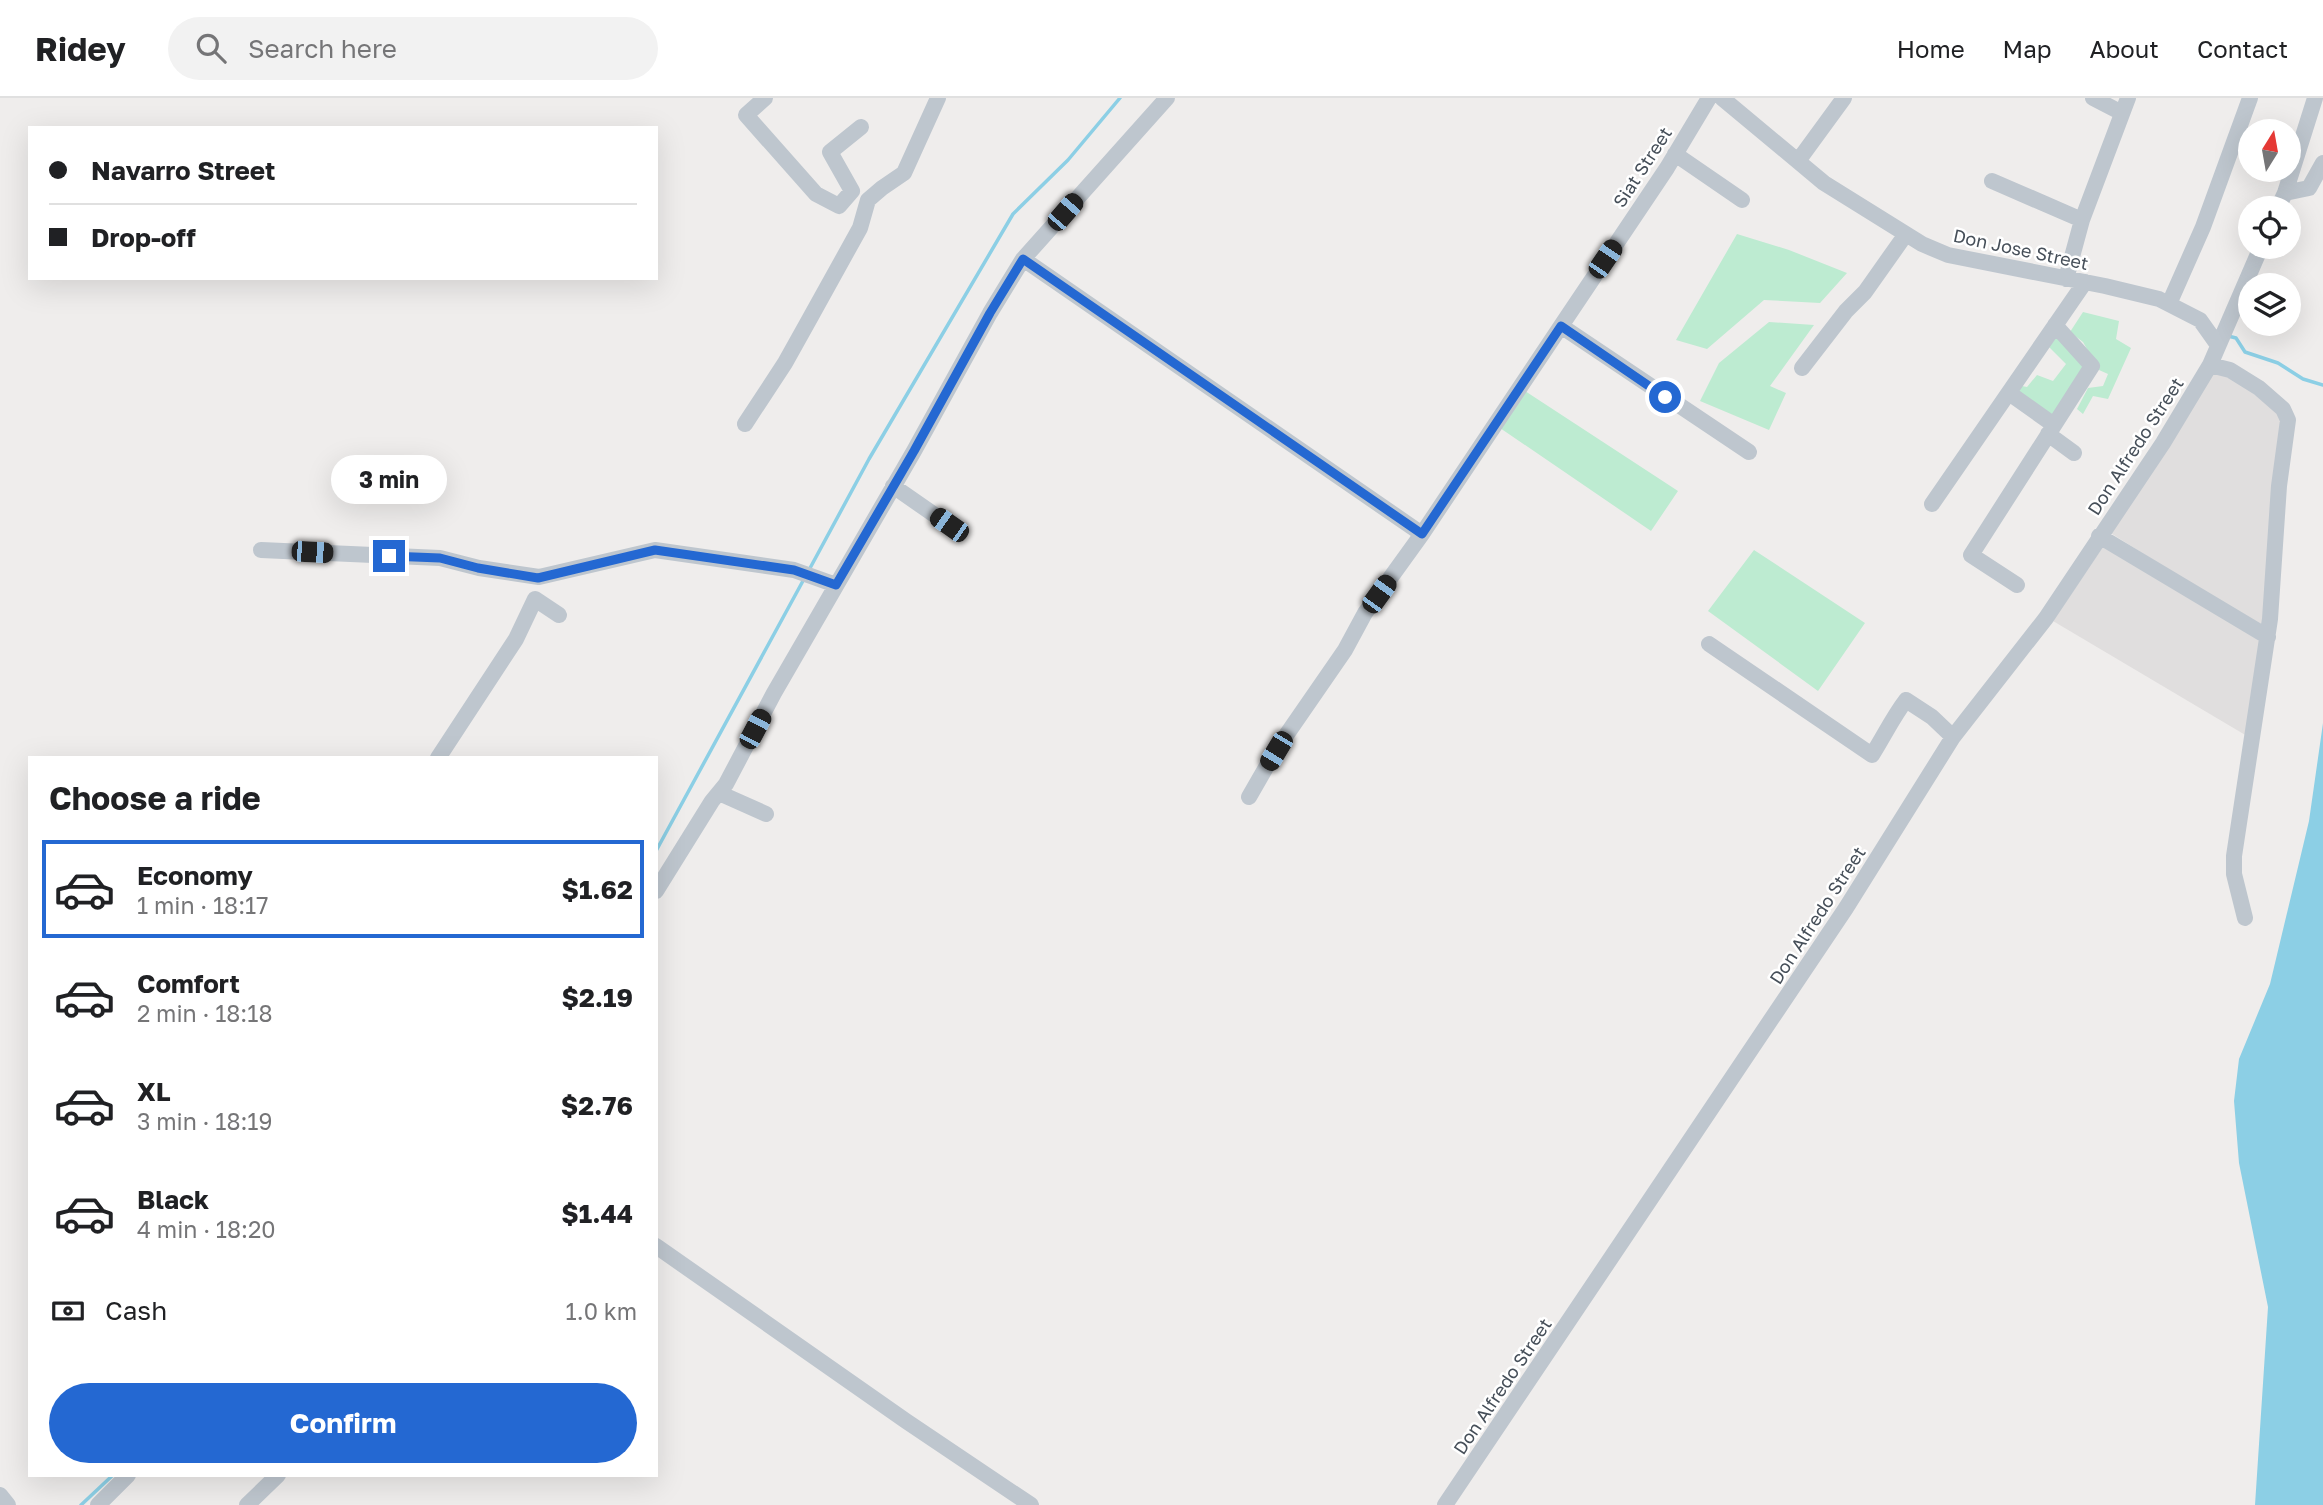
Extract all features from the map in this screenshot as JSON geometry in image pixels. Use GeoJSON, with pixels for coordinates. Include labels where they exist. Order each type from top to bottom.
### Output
{"type":"FeatureCollection","features":[{"type":"Feature","properties":{"kind":"street"},"geometry":{"type":"LineString","coordinates":[[765,98],[746,115],[816,194],[839,206],[852,191],[830,152],[861,127]]}},
{"type":"Feature","properties":{"kind":"street"},"geometry":{"type":"LineString","coordinates":[[745,424],[785,363],[860,228],[868,200],[904,173],[938,98]]}},
{"type":"Feature","properties":{"kind":"street"},"geometry":{"type":"LineString","coordinates":[[658,888],[726,784],[832,584],[914,451],[1023,259],[1167,98]]}},
{"type":"Feature","properties":{"kind":"street","name":"Siat Street"},"geometry":{"type":"LineString","coordinates":[[1249,797],[1276,751],[1345,650],[1365,613],[1422,534],[1561,326],[1709,98]]}},
{"type":"Feature","properties":{"kind":"street","name":"Don Jose Street"},"geometry":{"type":"LineString","coordinates":[[1722,98],[1825,183],[1922,244],[1948,255],[2085,282],[2169,304],[2200,320],[2217,344]]}},
{"type":"Feature","properties":{"kind":"street"},"geometry":{"type":"LineString","coordinates":[[1798,161],[1844,98]]}},
{"type":"Feature","properties":{"kind":"street"},"geometry":{"type":"LineString","coordinates":[[2066,279],[2082,220],[2125,105],[2093,98]]}},
{"type":"Feature","properties":{"kind":"street"},"geometry":{"type":"LineString","coordinates":[[2169,304],[2203,227],[2250,98]]}},
{"type":"Feature","properties":{"kind":"street"},"geometry":{"type":"LineString","coordinates":[[2284,196],[2315,98]]}},
{"type":"Feature","properties":{"kind":"street"},"geometry":{"type":"LineString","coordinates":[[1675,154],[1742,200]]}},
{"type":"Feature","properties":{"kind":"street"},"geometry":{"type":"LineString","coordinates":[[2285,193],[2309,188],[2323,163]]}},
{"type":"Feature","properties":{"kind":"street"},"geometry":{"type":"LineString","coordinates":[[1992,181],[2082,220]]}},
{"type":"Feature","properties":{"kind":"street"},"geometry":{"type":"LineString","coordinates":[[1802,368],[1846,311],[1865,292],[1906,234]]}},
{"type":"Feature","properties":{"kind":"street"},"geometry":{"type":"LineString","coordinates":[[1023,259],[1422,534]]}},
{"type":"Feature","properties":{"kind":"street","name":"Don Alfredo Street"},"geometry":{"type":"LineString","coordinates":[[1445,1505],[1846,908],[1953,737],[2046,618],[2163,443],[2210,365],[2256,259]]}},
{"type":"Feature","properties":{"kind":"street"},"geometry":{"type":"LineString","coordinates":[[1932,504],[2085,282]]}},
{"type":"Feature","properties":{"kind":"street"},"geometry":{"type":"LineString","coordinates":[[2017,584],[1971,555],[2092,366],[2055,325]]}},
{"type":"Feature","properties":{"kind":"street"},"geometry":{"type":"LineString","coordinates":[[1561,326],[1749,452]]}},
{"type":"Feature","properties":{"kind":"street"},"geometry":{"type":"LineString","coordinates":[[2210,365],[2230,370],[2259,388],[2283,410],[2288,420],[2279,486],[2268,637],[2234,856],[2236,885],[2245,918]]}},
{"type":"Feature","properties":{"kind":"street"},"geometry":{"type":"LineString","coordinates":[[2009,393],[2074,453]]}},
{"type":"Feature","properties":{"kind":"street"},"geometry":{"type":"LineString","coordinates":[[892,486],[949,525]]}},
{"type":"Feature","properties":{"kind":"street"},"geometry":{"type":"LineString","coordinates":[[2099,536],[2268,637]]}},
{"type":"Feature","properties":{"kind":"street"},"geometry":{"type":"LineString","coordinates":[[261,550],[440,558],[478,568],[538,578],[655,550],[794,570],[832,584]]}},
{"type":"Feature","properties":{"kind":"street"},"geometry":{"type":"LineString","coordinates":[[439,756],[516,639],[535,599],[559,615]]}},
{"type":"Feature","properties":{"kind":"street"},"geometry":{"type":"LineString","coordinates":[[1709,644],[1872,755],[1893,717],[1906,700],[1932,717],[1953,737]]}},
{"type":"Feature","properties":{"kind":"street"},"geometry":{"type":"LineString","coordinates":[[719,793],[766,814]]}},
{"type":"Feature","properties":{"kind":"street"},"geometry":{"type":"LineString","coordinates":[[658,1247],[1031,1505]]}},
{"type":"Feature","properties":{"kind":"street"},"geometry":{"type":"LineString","coordinates":[[98,1505],[126,1477]]}},
{"type":"Feature","properties":{"kind":"street"},"geometry":{"type":"LineString","coordinates":[[247,1505],[276,1477]]}},
{"type":"Feature","properties":{"kind":"street"},"geometry":{"type":"LineString","coordinates":[[0,1495],[8,1505]]}},
{"type":"Feature","properties":{"kind":"shaded area"},"geometry":{"type":"Polygon","coordinates":[[[2215,369],[2239,381],[2280,416],[2282,430],[2263,629],[2109,532],[2215,369]]]}},
{"type":"Feature","properties":{"kind":"shaded area"},"geometry":{"type":"Polygon","coordinates":[[[2107,541],[2263,638],[2247,736],[2053,621],[2107,541]]]}},
{"type":"Feature","properties":{"kind":"green space"},"geometry":{"type":"Polygon","coordinates":[[[1737,234],[1789,250],[1847,273],[1820,303],[1764,300],[1707,349],[1676,340],[1737,234]]]}},
{"type":"Feature","properties":{"kind":"green space"},"geometry":{"type":"Polygon","coordinates":[[[2083,312],[2119,321],[2116,339],[2131,348],[2108,399],[2093,396],[2083,414],[2077,409],[2088,388],[2103,386],[2108,374],[2099,370],[2083,342],[2070,332],[2083,312]]]}},
{"type":"Feature","properties":{"kind":"green space"},"geometry":{"type":"Polygon","coordinates":[[[1769,322],[1814,325],[1770,386],[1786,393],[1769,430],[1700,401],[1719,363],[1769,322]]]}},
{"type":"Feature","properties":{"kind":"green space"},"geometry":{"type":"Polygon","coordinates":[[[2059,333],[2087,367],[2052,418],[2016,395],[2022,386],[2027,387],[2037,375],[2053,381],[2066,364],[2049,347],[2059,333]]]}},
{"type":"Feature","properties":{"kind":"green space"},"geometry":{"type":"Polygon","coordinates":[[[1525,391],[1678,491],[1651,531],[1500,428],[1525,391]]]}},
{"type":"Feature","properties":{"kind":"green space"},"geometry":{"type":"Polygon","coordinates":[[[1754,550],[1865,623],[1818,691],[1708,611],[1754,550]]]}},
{"type":"Feature","properties":{"kind":"water"},"geometry":{"type":"Polygon","coordinates":[[[2323,723],[2323,1505],[2255,1505],[2268,1307],[2239,1163],[2234,1101],[2239,1059],[2270,984],[2309,821],[2323,723]]]}},
{"type":"Feature","properties":{"kind":"waterway"},"geometry":{"type":"LineString","coordinates":[[809,570],[869,459],[1013,214],[1068,160],[1120,98]]}},
{"type":"Feature","properties":{"kind":"waterway"},"geometry":{"type":"LineString","coordinates":[[2228,336],[2236,338],[2245,352],[2278,363],[2303,379],[2323,385]]}},
{"type":"Feature","properties":{"kind":"waterway"},"geometry":{"type":"LineString","coordinates":[[658,847],[804,579]]}},
{"type":"Feature","properties":{"kind":"waterway"},"geometry":{"type":"LineString","coordinates":[[81,1505],[111,1477]]}},
{"type":"Feature","properties":{"kind":"route"},"geometry":{"type":"LineString","coordinates":[[389,556],[440,558],[478,568],[538,578],[655,550],[794,570],[836,585],[1023,259],[1422,534],[1561,326],[1665,397]]}}]}
